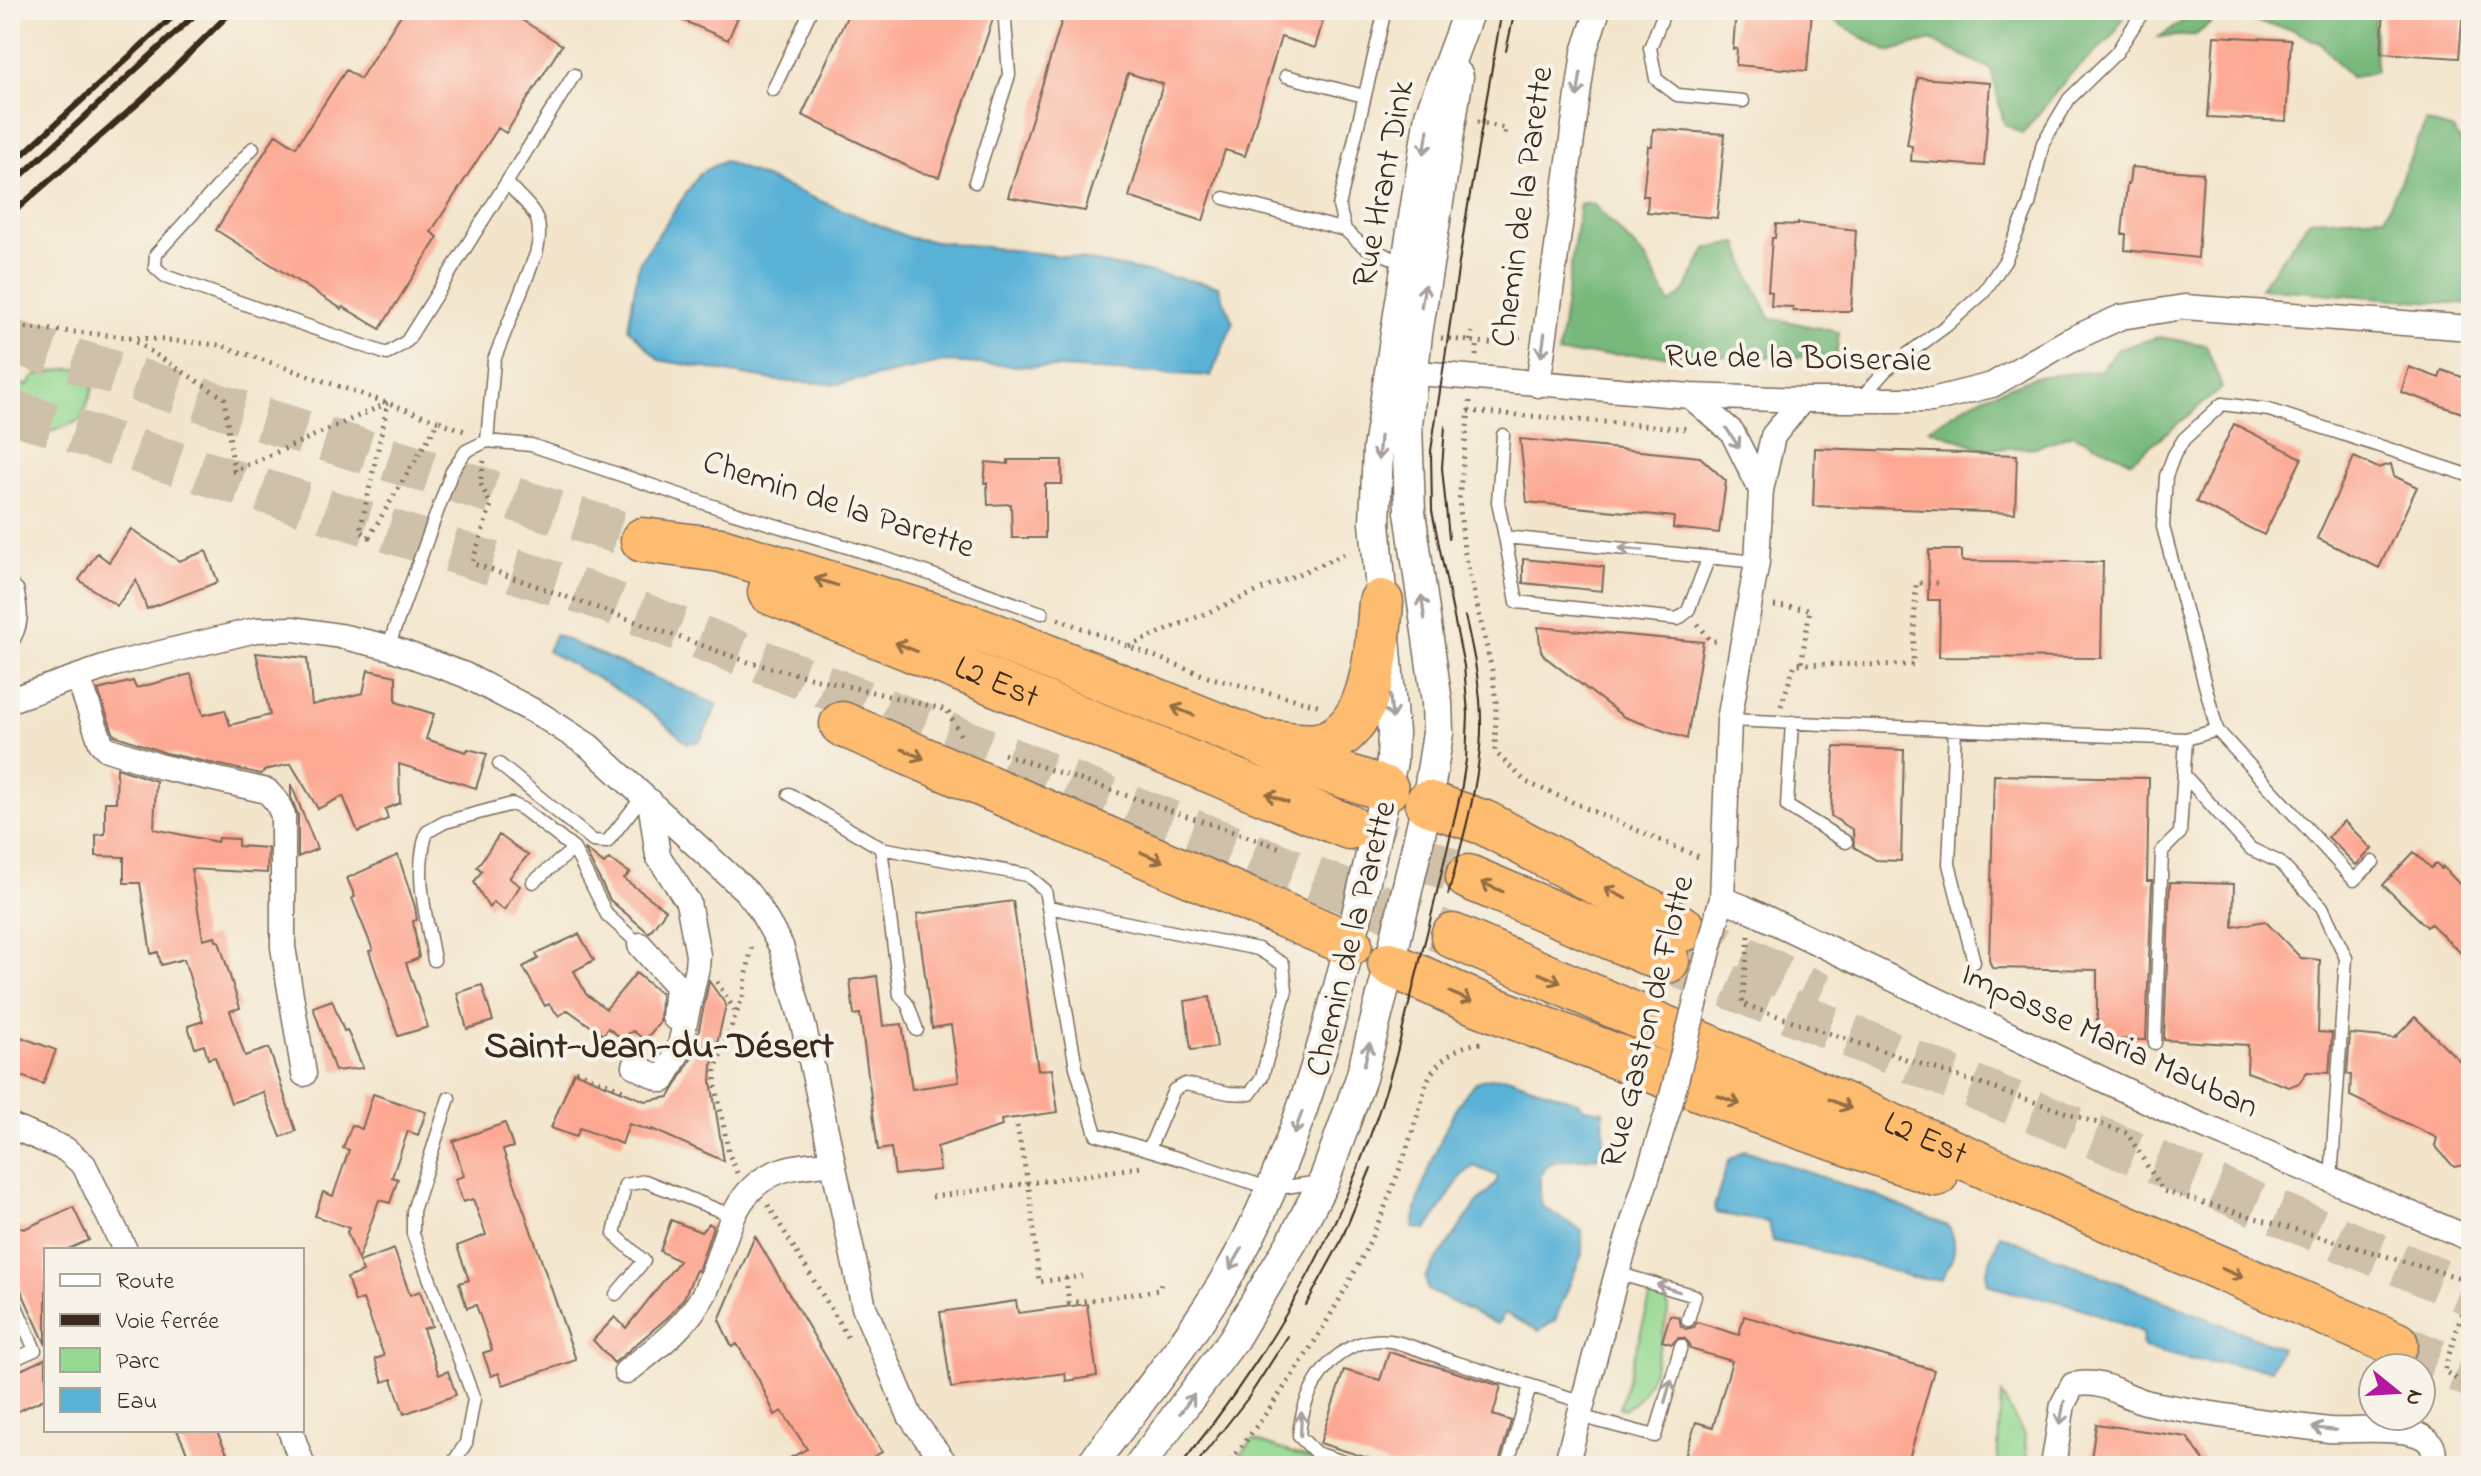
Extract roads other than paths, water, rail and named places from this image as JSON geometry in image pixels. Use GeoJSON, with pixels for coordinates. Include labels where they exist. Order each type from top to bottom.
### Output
{"type":"FeatureCollection","features":[{"type":"Feature","properties":{"kind":"highway","name":"L2 Est"},"geometry":{"type":"LineString","coordinates":[[1255,740],[981,630],[721,550],[643,540],[1349,827]]}},
{"type":"Feature","properties":{"kind":"highway"},"geometry":{"type":"LineString","coordinates":[[1255,740],[1319,745],[1336,737],[1354,719],[1362,707],[1374,670],[1381,602]]}},
{"type":"Feature","properties":{"kind":"highway"},"geometry":{"type":"LineString","coordinates":[[842,724],[1350,944]]}},
{"type":"Feature","properties":{"kind":"highway"},"geometry":{"type":"LineString","coordinates":[[1255,740],[1298,761],[1386,789]]}},
{"type":"Feature","properties":{"kind":"highway"},"geometry":{"type":"LineString","coordinates":[[1427,803],[1485,823],[1697,927]]}},
{"type":"Feature","properties":{"kind":"highway"},"geometry":{"type":"LineString","coordinates":[[1468,877],[1697,927]]}},
{"type":"Feature","properties":{"kind":"highway","name":"L2 Est"},"geometry":{"type":"LineString","coordinates":[[1453,936],[2396,1344]]}},
{"type":"Feature","properties":{"kind":"highway"},"geometry":{"type":"LineString","coordinates":[[1390,964],[1467,999],[1773,1117],[2091,1227],[2160,1242]]}},
{"type":"Feature","properties":{"kind":"street","name":"Chemin de la Parette"},"geometry":{"type":"LineString","coordinates":[[1400,372],[1538,385],[1584,52],[1598,10]]}},
{"type":"Feature","properties":{"kind":"street","name":"Rue Hrant Dink"},"geometry":{"type":"LineString","coordinates":[[1400,372],[1407,264],[1430,115],[1468,12]]}},
{"type":"Feature","properties":{"kind":"street","name":"Rue Hrant Dink"},"geometry":{"type":"LineString","coordinates":[[1400,372],[1468,12]]}},
{"type":"Feature","properties":{"kind":"street","name":"Rue de la Boiseraie"},"geometry":{"type":"LineString","coordinates":[[1538,385],[1690,396],[1932,400],[1992,385],[2068,341],[2121,317],[2184,307],[2471,328]]}},
{"type":"Feature","properties":{"kind":"street","name":"Chemin de la Parette"},"geometry":{"type":"LineString","coordinates":[[1090,1466],[1198,1326],[1248,1238],[1309,1092],[1350,944],[1392,762],[1393,732],[1377,540],[1378,449],[1400,372]]}},
{"type":"Feature","properties":{"kind":"street","name":"Chemin de la Parette"},"geometry":{"type":"LineString","coordinates":[[1139,1466],[1233,1340],[1292,1242],[1324,1181],[1361,1078],[1390,964],[1427,803],[1438,733],[1437,702],[1410,512],[1407,425],[1400,372]]}},
{"type":"Feature","properties":{"kind":"street","name":"Rue Gaston de Flotte"},"geometry":{"type":"LineString","coordinates":[[1690,396],[1732,432],[1761,490]]}},
{"type":"Feature","properties":{"kind":"street","name":"Rue Gaston de Flotte"},"geometry":{"type":"LineString","coordinates":[[1566,1466],[1617,1273],[1670,1104],[1729,720],[1757,562],[1761,490],[1773,436],[1802,400]]}},
{"type":"Feature","properties":{"kind":"street"},"geometry":{"type":"LineString","coordinates":[[10,700],[115,664],[256,630],[294,629],[388,647],[465,675],[541,715],[589,746],[712,857],[758,906],[781,946],[804,1028],[864,1307],[910,1416],[947,1466]]}},
{"type":"Feature","properties":{"kind":"street"},"geometry":{"type":"LineString","coordinates":[[78,677],[101,743],[107,749],[162,767],[250,785],[267,791],[277,802],[283,815],[283,947],[304,1074]]}},
{"type":"Feature","properties":{"kind":"street"},"geometry":{"type":"LineString","coordinates":[[1386,789],[1427,803]]}},
{"type":"Feature","properties":{"kind":"street"},"geometry":{"type":"LineString","coordinates":[[635,1066],[663,1080],[679,1050],[698,955],[688,902],[658,856],[647,798]]}},
{"type":"Feature","properties":{"kind":"street","name":"Impasse Maria Mauban"},"geometry":{"type":"LineString","coordinates":[[1697,927],[1757,913],[2177,1115],[2471,1239]]}},
{"type":"Feature","properties":{"kind":"street"},"geometry":{"type":"LineString","coordinates":[[1350,944],[1390,964]]}},
{"type":"Feature","properties":{"kind":"street"},"geometry":{"type":"LineString","coordinates":[[640,945],[677,986],[672,1030],[679,1050]]}},
{"type":"Feature","properties":{"kind":"street"},"geometry":{"type":"LineString","coordinates":[[10,1126],[65,1149],[84,1165],[124,1248]]}},
{"type":"Feature","properties":{"kind":"street"},"geometry":{"type":"LineString","coordinates":[[626,1372],[677,1331],[703,1295],[733,1216],[749,1190],[783,1170],[831,1162]]}},
{"type":"Feature","properties":{"kind":"street"},"geometry":{"type":"LineString","coordinates":[[2053,1466],[2063,1404],[2073,1385],[2089,1382],[2114,1387],[2150,1404],[2333,1431],[2409,1431],[2423,1436],[2431,1446],[2434,1459],[2431,1466]]}},
{"type":"Feature","properties":{"kind":"street"},"geometry":{"type":"LineString","coordinates":[[291,1432],[303,1466]]}},
{"type":"Feature","properties":{"kind":"lane"},"geometry":{"type":"LineString","coordinates":[[773,90],[811,10]]}},
{"type":"Feature","properties":{"kind":"lane"},"geometry":{"type":"LineString","coordinates":[[975,182],[1009,75],[1005,21],[1009,10]]}},
{"type":"Feature","properties":{"kind":"lane"},"geometry":{"type":"LineString","coordinates":[[1345,230],[1339,206],[1385,10]]}},
{"type":"Feature","properties":{"kind":"lane"},"geometry":{"type":"LineString","coordinates":[[1665,10],[1650,48],[1656,79],[1677,95],[1743,101]]}},
{"type":"Feature","properties":{"kind":"lane"},"geometry":{"type":"LineString","coordinates":[[1861,399],[1886,370],[1946,326],[1983,293],[2005,261],[2029,205],[2043,143],[2069,99],[2117,52],[2144,10]]}},
{"type":"Feature","properties":{"kind":"lane"},"geometry":{"type":"LineString","coordinates":[[253,148],[156,254],[155,267],[165,276],[387,354],[407,341],[574,75]]}},
{"type":"Feature","properties":{"kind":"lane"},"geometry":{"type":"LineString","coordinates":[[1286,76],[1364,96]]}},
{"type":"Feature","properties":{"kind":"lane"},"geometry":{"type":"LineString","coordinates":[[388,647],[452,471],[466,451],[487,441],[494,360],[541,237],[540,220],[507,183]]}},
{"type":"Feature","properties":{"kind":"lane"},"geometry":{"type":"LineString","coordinates":[[1224,198],[1345,230],[1363,246],[1407,264]]}},
{"type":"Feature","properties":{"kind":"lane"},"geometry":{"type":"LineString","coordinates":[[2373,862],[2354,880],[2217,730],[2163,527],[2166,476],[2184,439],[2222,404],[2269,410],[2471,476]]}},
{"type":"Feature","properties":{"kind":"lane"},"geometry":{"type":"LineString","coordinates":[[1503,435],[1498,502],[1517,602],[1678,619],[1688,611],[1709,557]]}},
{"type":"Feature","properties":{"kind":"lane","name":"Chemin de la Parette"},"geometry":{"type":"LineString","coordinates":[[487,441],[531,445],[731,512],[884,558],[1042,613]]}},
{"type":"Feature","properties":{"kind":"lane"},"geometry":{"type":"LineString","coordinates":[[1505,537],[1757,562]]}},
{"type":"Feature","properties":{"kind":"lane"},"geometry":{"type":"LineString","coordinates":[[10,585],[17,589],[23,613],[19,633],[10,645]]}},
{"type":"Feature","properties":{"kind":"lane"},"geometry":{"type":"LineString","coordinates":[[1729,720],[2186,739],[2217,730]]}},
{"type":"Feature","properties":{"kind":"lane"},"geometry":{"type":"LineString","coordinates":[[1792,722],[1787,806],[1846,842]]}},
{"type":"Feature","properties":{"kind":"lane"},"geometry":{"type":"LineString","coordinates":[[1955,729],[1949,864],[1974,962]]}},
{"type":"Feature","properties":{"kind":"lane"},"geometry":{"type":"LineString","coordinates":[[2155,1043],[2162,851],[2180,833],[2186,739]]}},
{"type":"Feature","properties":{"kind":"lane"},"geometry":{"type":"LineString","coordinates":[[499,764],[593,841],[607,842],[647,798]]}},
{"type":"Feature","properties":{"kind":"lane"},"geometry":{"type":"LineString","coordinates":[[2185,776],[2251,849],[2279,862],[2322,907],[2346,958],[2331,1180]]}},
{"type":"Feature","properties":{"kind":"lane"},"geometry":{"type":"LineString","coordinates":[[789,794],[881,848],[1027,875],[1045,890],[1076,1067],[1096,1134],[1271,1189],[1324,1181]]}},
{"type":"Feature","properties":{"kind":"lane"},"geometry":{"type":"LineString","coordinates":[[434,960],[419,870],[427,832],[445,822],[512,804],[523,809],[574,849],[607,915],[640,945]]}},
{"type":"Feature","properties":{"kind":"lane"},"geometry":{"type":"LineString","coordinates":[[881,848],[900,995],[908,1005],[917,1030]]}},
{"type":"Feature","properties":{"kind":"lane"},"geometry":{"type":"LineString","coordinates":[[533,882],[574,849]]}},
{"type":"Feature","properties":{"kind":"lane"},"geometry":{"type":"LineString","coordinates":[[1048,907],[1258,949],[1283,964],[1286,990],[1262,1077],[1250,1094],[1185,1084],[1174,1090],[1149,1149]]}},
{"type":"Feature","properties":{"kind":"lane"},"geometry":{"type":"LineString","coordinates":[[449,1098],[413,1211],[413,1234],[474,1399],[466,1443],[451,1466]]}},
{"type":"Feature","properties":{"kind":"lane"},"geometry":{"type":"LineString","coordinates":[[616,1294],[644,1261],[614,1234],[625,1185],[645,1181],[733,1216]]}},
{"type":"Feature","properties":{"kind":"lane"},"geometry":{"type":"LineString","coordinates":[[1617,1273],[1695,1296],[1688,1320]]}},
{"type":"Feature","properties":{"kind":"lane"},"geometry":{"type":"LineString","coordinates":[[10,1292],[35,1350],[10,1361]]}},
{"type":"Feature","properties":{"kind":"lane"},"geometry":{"type":"LineString","coordinates":[[1356,1466],[1316,1453],[1299,1436],[1300,1416],[1306,1398],[1320,1374],[1351,1347],[1389,1341],[1530,1386],[1581,1409],[1655,1436],[1681,1346]]}},
{"type":"Feature","properties":{"kind":"lane"},"geometry":{"type":"LineString","coordinates":[[1507,1466],[1530,1386]]}},
{"type":"Feature","properties":{"kind":"water"},"geometry":{"type":"Polygon","coordinates":[[[724,161],[910,238],[1070,257],[1218,286],[1233,323],[1211,376],[945,362],[839,384],[779,381],[659,360],[628,328],[639,263],[700,173],[724,161]]]}},
{"type":"Feature","properties":{"kind":"water"},"geometry":{"type":"Polygon","coordinates":[[[555,635],[718,705],[700,741],[687,743],[638,704],[547,651],[555,635]]]}},
{"type":"Feature","properties":{"kind":"water"},"geometry":{"type":"Polygon","coordinates":[[[1507,1077],[1580,1103],[1584,1108],[1603,1111],[1604,1150],[1599,1157],[1551,1163],[1541,1176],[1542,1206],[1582,1231],[1582,1254],[1555,1320],[1539,1331],[1505,1313],[1497,1324],[1428,1290],[1425,1277],[1475,1206],[1496,1183],[1498,1176],[1474,1166],[1462,1175],[1427,1230],[1413,1228],[1420,1195],[1436,1150],[1457,1108],[1477,1082],[1507,1077]]]}},
{"type":"Feature","properties":{"kind":"water"},"geometry":{"type":"Polygon","coordinates":[[[1745,1150],[1876,1196],[1948,1226],[1954,1246],[1952,1260],[1945,1273],[1941,1279],[1919,1278],[1846,1257],[1772,1241],[1768,1222],[1716,1213],[1714,1207],[1729,1160],[1745,1150]]]}},
{"type":"Feature","properties":{"kind":"water"},"geometry":{"type":"Polygon","coordinates":[[[2000,1235],[2281,1348],[2271,1369],[2188,1359],[2145,1348],[2142,1345],[2144,1333],[2113,1320],[2061,1302],[1988,1284],[1986,1272],[2000,1235]]]}},
{"type":"Feature","properties":{"kind":"tunnel"},"geometry":{"type":"LineString","coordinates":[[10,341],[643,540]]}},
{"type":"Feature","properties":{"kind":"tunnel"},"geometry":{"type":"LineString","coordinates":[[10,411],[592,595],[1453,936]]}},
{"type":"Feature","properties":{"kind":"tunnel"},"geometry":{"type":"LineString","coordinates":[[1349,827],[1468,877]]}},
{"type":"Feature","properties":{"kind":"tunnel"},"geometry":{"type":"LineString","coordinates":[[1684,929],[1821,995]]}},
{"type":"Feature","properties":{"kind":"tunnel"},"geometry":{"type":"LineString","coordinates":[[1667,961],[2471,1294]]}},
{"type":"Feature","properties":{"kind":"tunnel"},"geometry":{"type":"LineString","coordinates":[[2396,1344],[2471,1376]]}},
{"type":"Feature","properties":{"kind":"tram line"},"geometry":{"type":"LineString","coordinates":[[1180,1466],[1250,1371],[1281,1322],[1335,1222],[1358,1169],[1396,1056],[1461,791],[1468,714],[1464,666],[1432,511],[1431,451],[1465,223],[1502,10]]}},
{"type":"Feature","properties":{"kind":"tram line"},"geometry":{"type":"LineString","coordinates":[[1506,51],[1515,10]]}},
{"type":"Feature","properties":{"kind":"tram line"},"geometry":{"type":"LineString","coordinates":[[1445,426],[1442,468],[1449,538]]}},
{"type":"Feature","properties":{"kind":"tram line"},"geometry":{"type":"LineString","coordinates":[[1448,895],[1464,835],[1480,753],[1479,688],[1465,616]]}},
{"type":"Feature","properties":{"kind":"tram line"},"geometry":{"type":"LineString","coordinates":[[1306,1305],[1340,1243],[1371,1168]]}},
{"type":"Feature","properties":{"kind":"tram line"},"geometry":{"type":"LineString","coordinates":[[1197,1463],[1248,1398],[1288,1336]]}},
{"type":"Feature","properties":{"kind":"railway"},"geometry":{"type":"LineString","coordinates":[[10,166],[180,10]]}},
{"type":"Feature","properties":{"kind":"railway"},"geometry":{"type":"LineString","coordinates":[[10,186],[200,10]]}},
{"type":"Feature","properties":{"kind":"railway"},"geometry":{"type":"LineString","coordinates":[[10,215],[143,99],[233,10]]}},
{"type":"Feature","properties":{"kind":"district","name":"Saint-Jean-du-Désert"},"geometry":{"type":"Point","coordinates":[659,1048]}}]}
